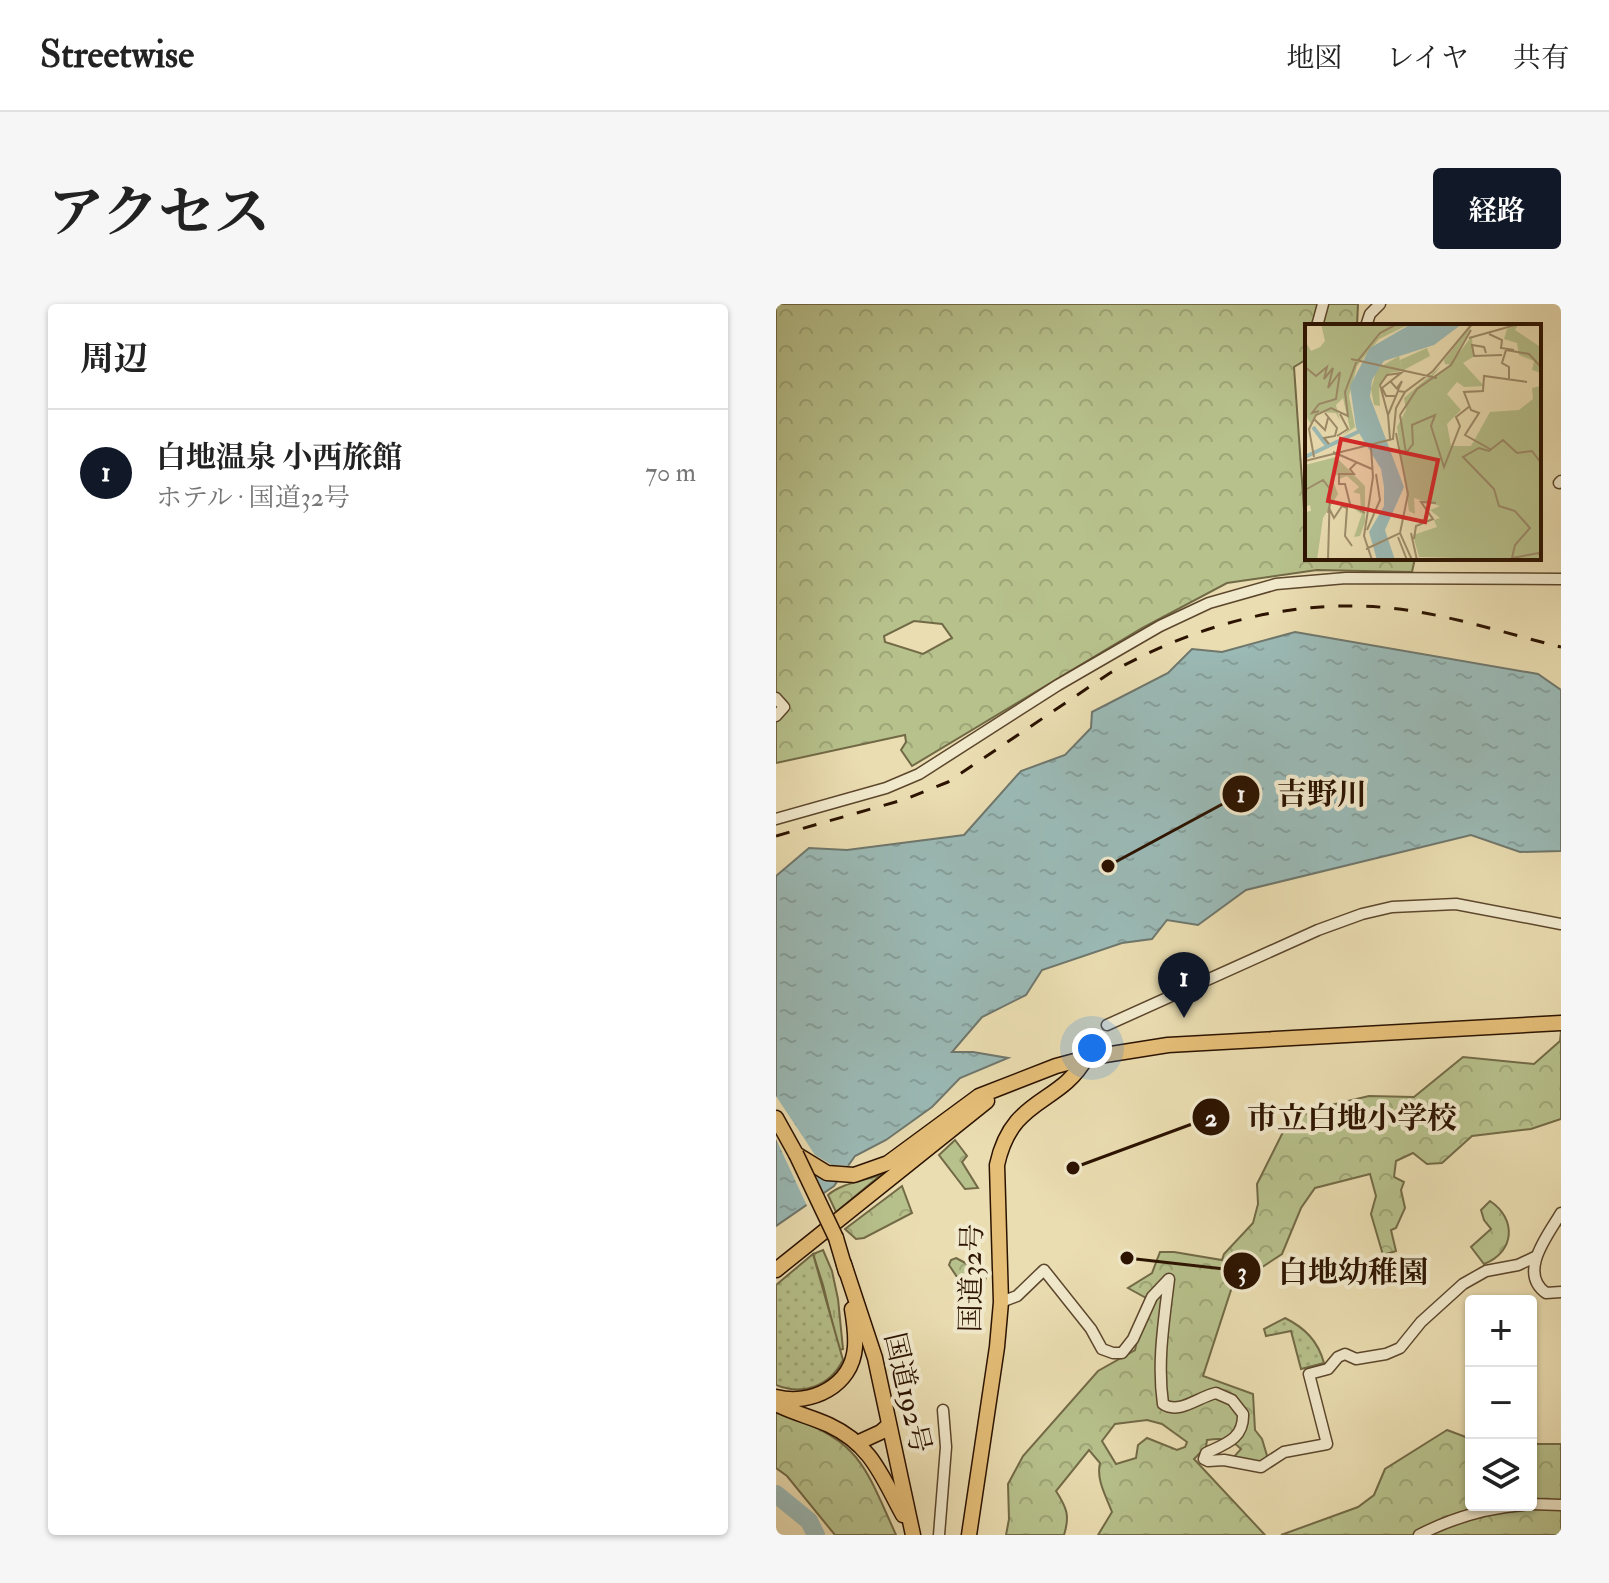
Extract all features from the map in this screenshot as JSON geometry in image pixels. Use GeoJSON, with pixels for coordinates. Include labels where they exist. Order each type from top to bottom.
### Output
{"type":"FeatureCollection","features":[{"type":"Feature","properties":{"kind":"highway"},"geometry":{"type":"LineString","coordinates":[[796,1154],[819,1169],[836,1175],[854,1175],[888,1163],[979,1096],[1086,1058],[1168,1045],[1561,1023]]}},
{"type":"Feature","properties":{"kind":"highway","name":"国道32号"},"geometry":{"type":"LineString","coordinates":[[969,1535],[1001,1302],[997,1165],[1002,1144],[1019,1118],[1068,1081],[1086,1058]]}},
{"type":"Feature","properties":{"kind":"highway"},"geometry":{"type":"LineString","coordinates":[[776,1270],[981,1105],[1013,1083]]}},
{"type":"Feature","properties":{"kind":"highway"},"geometry":{"type":"LineString","coordinates":[[776,1118],[836,1238],[844,1264],[855,1348],[851,1363],[836,1385],[825,1392],[798,1400],[776,1397]]}},
{"type":"Feature","properties":{"kind":"highway","name":"国道192号"},"geometry":{"type":"LineString","coordinates":[[844,1264],[875,1358],[912,1532]]}},
{"type":"Feature","properties":{"kind":"highway"},"geometry":{"type":"LineString","coordinates":[[776,1404],[832,1427],[857,1443],[876,1464],[912,1532]]}},
{"type":"Feature","properties":{"kind":"highway"},"geometry":{"type":"LineString","coordinates":[[857,1443],[889,1425]]}},
{"type":"Feature","properties":{"kind":"street"},"geometry":{"type":"LineString","coordinates":[[1318,324],[1323,304]]}},
{"type":"Feature","properties":{"kind":"street"},"geometry":{"type":"LineString","coordinates":[[1367,324],[1370,314],[1380,304]]}},
{"type":"Feature","properties":{"kind":"street"},"geometry":{"type":"LineString","coordinates":[[776,819],[886,788],[919,774],[1071,678],[1160,626],[1209,603],[1276,584],[1346,578],[1561,579]]}},
{"type":"Feature","properties":{"kind":"street"},"geometry":{"type":"LineString","coordinates":[[776,698],[782,701],[784,707],[776,716]]}},
{"type":"Feature","properties":{"kind":"street"},"geometry":{"type":"LineString","coordinates":[[1107,1025],[1329,925],[1392,907],[1456,904],[1561,924]]}},
{"type":"Feature","properties":{"kind":"street"},"geometry":{"type":"LineString","coordinates":[[1561,1213],[1535,1257],[1535,1274],[1540,1289],[1546,1293],[1561,1292]]}},
{"type":"Feature","properties":{"kind":"street"},"geometry":{"type":"LineString","coordinates":[[1001,1302],[1017,1296],[1044,1270],[1091,1329],[1102,1349],[1122,1353],[1133,1339],[1152,1297],[1169,1279],[1160,1371],[1163,1404],[1171,1409],[1178,1408],[1216,1393],[1232,1400],[1243,1414],[1240,1430],[1234,1440],[1206,1453],[1204,1459],[1261,1467],[1284,1452],[1327,1444],[1309,1374],[1328,1369],[1345,1354],[1356,1359],[1386,1354],[1400,1348],[1421,1322],[1463,1284],[1486,1271],[1518,1265],[1535,1257]]}},
{"type":"Feature","properties":{"kind":"street"},"geometry":{"type":"LineString","coordinates":[[939,1535],[946,1447],[943,1410]]}},
{"type":"Feature","properties":{"kind":"street"},"geometry":{"type":"LineString","coordinates":[[1537,1504],[1561,1505]]}},
{"type":"Feature","properties":{"kind":"street"},"geometry":{"type":"LineString","coordinates":[[1419,1535],[1448,1520],[1485,1511]]}},
{"type":"Feature","properties":{"kind":"green space"},"geometry":{"type":"Polygon","coordinates":[[[776,304],[1358,304],[1357,324],[1305,324],[1305,360],[1294,367],[1305,509],[1305,560],[1415,560],[1412,572],[1317,570],[1227,583],[1142,628],[912,766],[901,750],[906,742],[905,735],[776,763],[776,304]],[[914,621],[884,636],[885,642],[923,654],[952,638],[942,624],[914,621]]]}},
{"type":"Feature","properties":{"kind":"green space"},"geometry":{"type":"Polygon","coordinates":[[[1561,1031],[1561,1119],[1531,1129],[1472,1136],[1442,1163],[1427,1164],[1413,1153],[1396,1161],[1394,1177],[1404,1182],[1401,1190],[1405,1208],[1396,1228],[1391,1230],[1396,1251],[1383,1255],[1371,1214],[1376,1196],[1370,1174],[1315,1188],[1301,1208],[1282,1254],[1232,1287],[1203,1376],[1253,1394],[1255,1430],[1262,1439],[1268,1459],[1258,1463],[1232,1459],[1241,1449],[1229,1441],[1217,1439],[1207,1440],[1206,1447],[1194,1459],[1265,1535],[1098,1535],[1112,1512],[1100,1482],[1100,1463],[1089,1450],[1056,1491],[1066,1512],[1064,1535],[1006,1535],[1008,1484],[1023,1456],[1098,1371],[1135,1350],[1146,1298],[1128,1288],[1152,1273],[1160,1252],[1222,1260],[1253,1223],[1258,1204],[1257,1184],[1286,1126],[1314,1109],[1369,1096],[1414,1097],[1463,1057],[1534,1064],[1560,1041],[1561,1031]],[[1147,1420],[1115,1424],[1102,1441],[1116,1464],[1136,1458],[1138,1445],[1147,1438],[1177,1450],[1185,1447],[1187,1442],[1162,1424],[1147,1420]]]}},
{"type":"Feature","properties":{"kind":"green space"},"geometry":{"type":"Polygon","coordinates":[[[955,1140],[967,1156],[962,1162],[978,1188],[965,1189],[939,1155],[955,1140]]]}},
{"type":"Feature","properties":{"kind":"green space"},"geometry":{"type":"Polygon","coordinates":[[[882,1174],[836,1212],[828,1195],[846,1185],[882,1174]]]}},
{"type":"Feature","properties":{"kind":"green space"},"geometry":{"type":"Polygon","coordinates":[[[902,1186],[912,1213],[864,1238],[856,1239],[845,1229],[902,1186]]]}},
{"type":"Feature","properties":{"kind":"green space"},"geometry":{"type":"Polygon","coordinates":[[[1490,1201],[1505,1217],[1509,1235],[1502,1252],[1484,1264],[1471,1247],[1491,1229],[1481,1210],[1490,1201]]]}},
{"type":"Feature","properties":{"kind":"green space"},"geometry":{"type":"Polygon","coordinates":[[[823,1250],[832,1271],[838,1299],[843,1349],[839,1350],[813,1254],[823,1250]]]}},
{"type":"Feature","properties":{"kind":"green space"},"geometry":{"type":"Polygon","coordinates":[[[813,1254],[843,1360],[831,1376],[815,1386],[786,1388],[776,1385],[776,1285],[813,1254]]]}},
{"type":"Feature","properties":{"kind":"green space"},"geometry":{"type":"Polygon","coordinates":[[[956,1258],[969,1265],[980,1264],[987,1272],[981,1298],[973,1301],[949,1265],[956,1258]]]}},
{"type":"Feature","properties":{"kind":"green space"},"geometry":{"type":"Polygon","coordinates":[[[1285,1318],[1310,1336],[1324,1363],[1301,1369],[1291,1331],[1266,1336],[1264,1329],[1285,1318]]]}},
{"type":"Feature","properties":{"kind":"green space"},"geometry":{"type":"Polygon","coordinates":[[[776,1412],[825,1432],[854,1456],[875,1488],[896,1535],[835,1535],[787,1476],[776,1468],[776,1412]]]}},
{"type":"Feature","properties":{"kind":"green space"},"geometry":{"type":"Polygon","coordinates":[[[1447,1430],[1465,1437],[1465,1511],[1537,1511],[1537,1444],[1561,1444],[1561,1535],[1281,1535],[1358,1507],[1374,1495],[1385,1469],[1447,1430]]]}},
{"type":"Feature","properties":{"kind":"water"},"geometry":{"type":"Polygon","coordinates":[[[1295,632],[1538,674],[1561,690],[1561,851],[1520,852],[1471,835],[1246,890],[1198,925],[1167,920],[1152,939],[1122,943],[1042,970],[1026,995],[982,1017],[952,1052],[1008,1058],[960,1078],[932,1107],[886,1140],[855,1156],[834,1186],[776,1226],[776,876],[809,848],[847,850],[964,835],[1021,771],[1065,755],[1091,728],[1092,712],[1168,673],[1192,649],[1222,652],[1295,632]]]}},
{"type":"Feature","properties":{"kind":"pier"},"geometry":{"type":"Polygon","coordinates":[[[776,1096],[815,1155],[832,1165],[853,1166],[842,1182],[815,1174],[825,1196],[808,1208],[776,1139],[776,1096]]]}},
{"type":"Feature","properties":{"kind":"waterway"},"geometry":{"type":"LineString","coordinates":[[776,1494],[809,1521],[816,1535]]}},
{"type":"Feature","properties":{"kind":"railway"},"geometry":{"type":"LineString","coordinates":[[776,836],[906,799],[948,782],[1110,673],[1181,639],[1256,616],[1334,606],[1413,611],[1561,647]]}},
{"type":"Feature","properties":{"kind":"place","name":"吉野川"},"geometry":{"type":"Point","coordinates":[1108,866]}},
{"type":"Feature","properties":{"kind":"place","name":"白地温泉 小西旅館"},"geometry":{"type":"Point","coordinates":[1184,1018]}},
{"type":"Feature","properties":{"kind":"place","name":"市立白地小学校"},"geometry":{"type":"Point","coordinates":[1073,1168]}},
{"type":"Feature","properties":{"kind":"place","name":"白地幼稚園"},"geometry":{"type":"Point","coordinates":[1127,1258]}}]}
